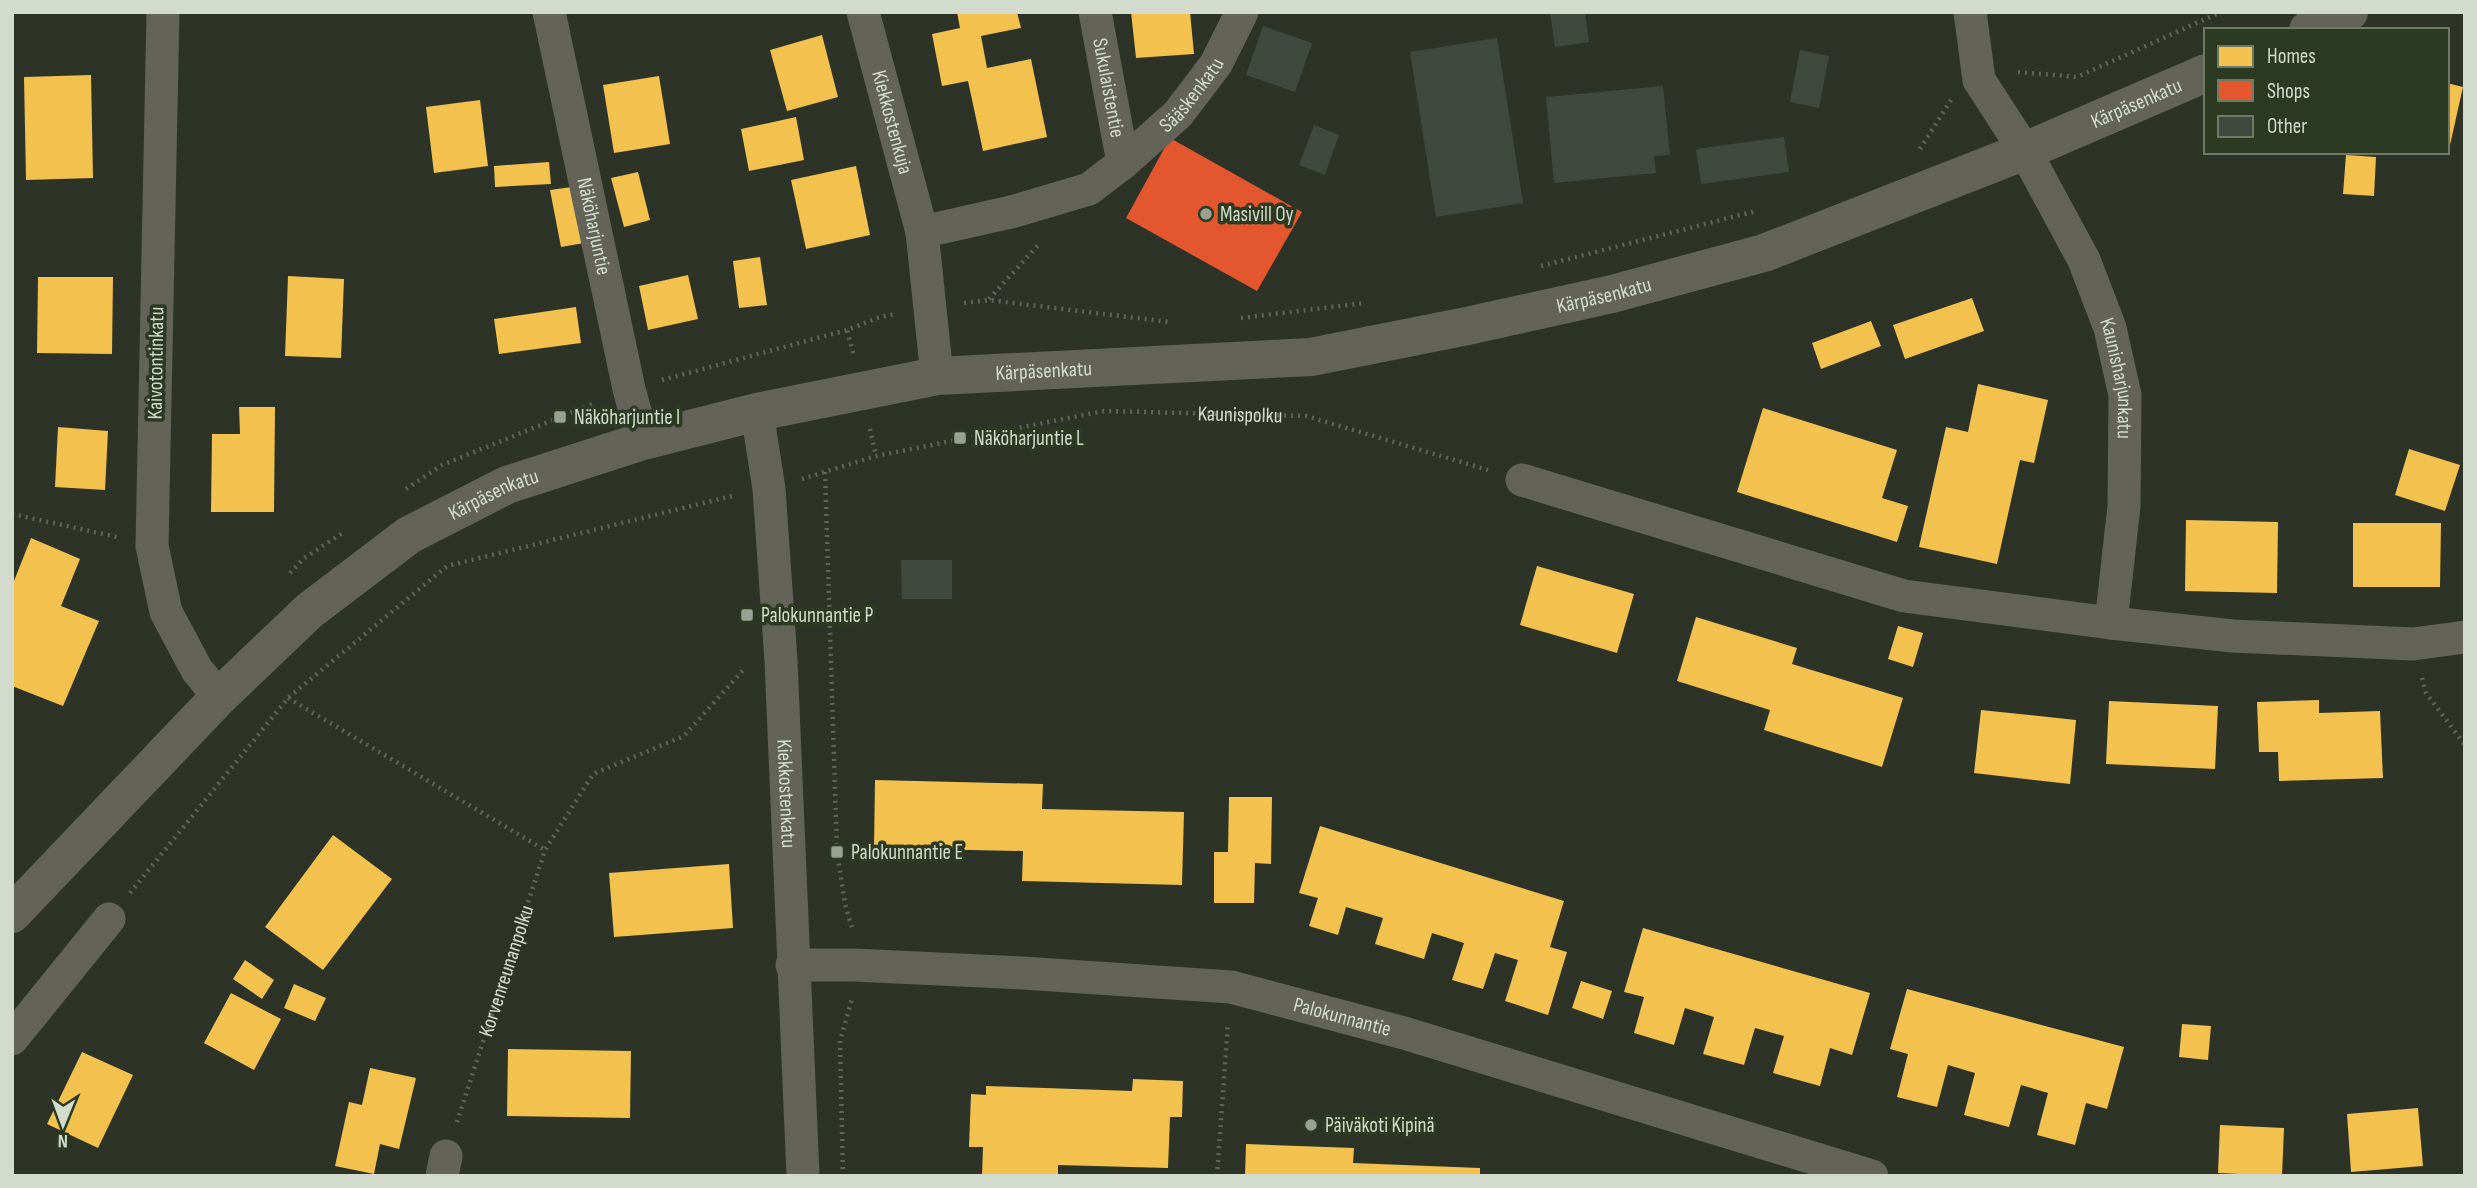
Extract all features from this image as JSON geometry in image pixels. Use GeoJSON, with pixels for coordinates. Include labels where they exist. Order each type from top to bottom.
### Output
{"type":"FeatureCollection","features":[{"type":"Feature","properties":{"kind":"street","name":"Kaivotontinkatu"},"geometry":{"type":"LineString","coordinates":[[163,12],[152,546],[166,612],[197,670],[219,697]]}},
{"type":"Feature","properties":{"kind":"street","name":"Näköharjuntie"},"geometry":{"type":"LineString","coordinates":[[549,12],[642,441]]}},
{"type":"Feature","properties":{"kind":"street","name":"Kiekkostenkuja"},"geometry":{"type":"LineString","coordinates":[[863,12],[922,232],[937,376]]}},
{"type":"Feature","properties":{"kind":"street","name":"Sukulaistentie"},"geometry":{"type":"LineString","coordinates":[[1095,12],[1124,163]]}},
{"type":"Feature","properties":{"kind":"street","name":"Sääskenkatu"},"geometry":{"type":"LineString","coordinates":[[1124,163],[1178,114],[1216,64],[1242,12]]}},
{"type":"Feature","properties":{"kind":"street"},"geometry":{"type":"LineString","coordinates":[[1970,12],[1979,80]]}},
{"type":"Feature","properties":{"kind":"street"},"geometry":{"type":"LineString","coordinates":[[2313,28],[2349,12]]}},
{"type":"Feature","properties":{"kind":"street","name":"Kärpäsenkatu"},"geometry":{"type":"LineString","coordinates":[[12,914],[219,697],[309,611],[409,535],[507,485],[642,441],[757,412],[937,376],[1311,357],[1612,294],[1764,253],[2025,150],[2204,75]]}},
{"type":"Feature","properties":{"kind":"street","name":"Kaunisharjunkatu"},"geometry":{"type":"LineString","coordinates":[[1979,80],[2025,150],[2084,260],[2110,328],[2125,395],[2124,506],[2112,623]]}},
{"type":"Feature","properties":{"kind":"street"},"geometry":{"type":"LineString","coordinates":[[922,232],[1015,211],[1089,189],[1124,163]]}},
{"type":"Feature","properties":{"kind":"street","name":"Kiekkostenkatu"},"geometry":{"type":"LineString","coordinates":[[757,412],[769,489],[781,660],[803,1176]]}},
{"type":"Feature","properties":{"kind":"street"},"geometry":{"type":"LineString","coordinates":[[1522,480],[1904,596],[2233,636],[2413,644],[2465,637]]}},
{"type":"Feature","properties":{"kind":"street"},"geometry":{"type":"LineString","coordinates":[[12,1039],[109,919]]}},
{"type":"Feature","properties":{"kind":"street","name":"Palokunnantie"},"geometry":{"type":"LineString","coordinates":[[792,965],[854,965],[1023,973],[1231,987],[1405,1033],[1872,1176]]}},
{"type":"Feature","properties":{"kind":"path"},"geometry":{"type":"LineString","coordinates":[[1911,154],[1922,147],[1947,103],[1979,80],[2018,72],[2077,77],[2221,12]]}},
{"type":"Feature","properties":{"kind":"path"},"geometry":{"type":"LineString","coordinates":[[1530,269],[1767,208]]}},
{"type":"Feature","properties":{"kind":"path"},"geometry":{"type":"LineString","coordinates":[[876,456],[847,330],[880,317],[930,307],[988,300],[1175,323]]}},
{"type":"Feature","properties":{"kind":"path"},"geometry":{"type":"LineString","coordinates":[[1230,320],[1368,303]]}},
{"type":"Feature","properties":{"kind":"path","name":"Kaunispolku"},"geometry":{"type":"LineString","coordinates":[[769,489],[876,456],[1104,411],[1306,416],[1522,480]]}},
{"type":"Feature","properties":{"kind":"path"},"geometry":{"type":"LineString","coordinates":[[825,472],[837,852],[845,904],[854,934],[852,999],[840,1041],[843,1176]]}},
{"type":"Feature","properties":{"kind":"path"},"geometry":{"type":"LineString","coordinates":[[109,919],[288,698],[447,566],[734,495],[736,508]]}},
{"type":"Feature","properties":{"kind":"path"},"geometry":{"type":"LineString","coordinates":[[12,514],[152,546]]}},
{"type":"Feature","properties":{"kind":"path"},"geometry":{"type":"LineString","coordinates":[[2413,644],[2426,693],[2465,744]]}},
{"type":"Feature","properties":{"kind":"path","name":"Korvenreunanpolku"},"geometry":{"type":"LineString","coordinates":[[444,1166],[545,850],[593,774],[684,736],[747,666]]}},
{"type":"Feature","properties":{"kind":"path"},"geometry":{"type":"LineString","coordinates":[[288,698],[545,850]]}},
{"type":"Feature","properties":{"kind":"path"},"geometry":{"type":"LineString","coordinates":[[1217,1176],[1231,987]]}},
{"type":"Feature","properties":{"kind":"building: Homes"},"geometry":{"type":"Polygon","coordinates":[[[957,12],[1017,12],[1021,28],[981,36],[987,68],[1031,59],[1047,137],[983,151],[968,81],[942,86],[932,34],[960,28],[957,12]]]}},
{"type":"Feature","properties":{"kind":"building: Homes"},"geometry":{"type":"Polygon","coordinates":[[[1131,12],[1190,12],[1194,54],[1136,58],[1131,12]]]}},
{"type":"Feature","properties":{"kind":"building: Homes"},"geometry":{"type":"Polygon","coordinates":[[[822,35],[838,97],[787,111],[770,50],[822,35]]]}},
{"type":"Feature","properties":{"kind":"building: Homes"},"geometry":{"type":"Polygon","coordinates":[[[91,75],[93,178],[26,180],[24,77],[91,75]]]}},
{"type":"Feature","properties":{"kind":"building: Homes"},"geometry":{"type":"Polygon","coordinates":[[[659,76],[670,144],[614,153],[603,85],[659,76]]]}},
{"type":"Feature","properties":{"kind":"building: Homes"},"geometry":{"type":"Polygon","coordinates":[[[2449,84],[2463,87],[2449,145],[2449,84]]]}},
{"type":"Feature","properties":{"kind":"building: Homes"},"geometry":{"type":"Polygon","coordinates":[[[480,100],[488,166],[434,173],[426,107],[480,100]]]}},
{"type":"Feature","properties":{"kind":"building: Homes"},"geometry":{"type":"Polygon","coordinates":[[[796,117],[804,160],[749,171],[741,129],[796,117]]]}},
{"type":"Feature","properties":{"kind":"building: Homes"},"geometry":{"type":"Polygon","coordinates":[[[2346,155],[2376,157],[2374,196],[2343,194],[2346,155]]]}},
{"type":"Feature","properties":{"kind":"building: Homes"},"geometry":{"type":"Polygon","coordinates":[[[549,162],[551,184],[495,187],[494,166],[549,162]]]}},
{"type":"Feature","properties":{"kind":"building: Homes"},"geometry":{"type":"Polygon","coordinates":[[[856,166],[870,235],[806,249],[791,180],[856,166]]]}},
{"type":"Feature","properties":{"kind":"building: Homes"},"geometry":{"type":"Polygon","coordinates":[[[638,172],[650,220],[624,227],[611,178],[638,172]]]}},
{"type":"Feature","properties":{"kind":"building: Homes"},"geometry":{"type":"Polygon","coordinates":[[[579,186],[590,242],[561,247],[550,190],[579,186]]]}},
{"type":"Feature","properties":{"kind":"building: Homes"},"geometry":{"type":"Polygon","coordinates":[[[760,257],[767,305],[739,308],[733,261],[760,257]]]}},
{"type":"Feature","properties":{"kind":"building: Homes"},"geometry":{"type":"Polygon","coordinates":[[[688,275],[698,319],[648,330],[639,286],[688,275]]]}},
{"type":"Feature","properties":{"kind":"building: Homes"},"geometry":{"type":"Polygon","coordinates":[[[288,276],[344,279],[341,358],[285,356],[288,276]]]}},
{"type":"Feature","properties":{"kind":"building: Homes"},"geometry":{"type":"Polygon","coordinates":[[[38,277],[113,277],[112,354],[37,353],[38,277]]]}},
{"type":"Feature","properties":{"kind":"building: Homes"},"geometry":{"type":"Polygon","coordinates":[[[1972,298],[1984,331],[1905,359],[1893,325],[1972,298]]]}},
{"type":"Feature","properties":{"kind":"building: Homes"},"geometry":{"type":"Polygon","coordinates":[[[576,307],[581,343],[499,354],[494,319],[576,307]]]}},
{"type":"Feature","properties":{"kind":"building: Homes"},"geometry":{"type":"Polygon","coordinates":[[[1871,321],[1881,346],[1821,369],[1812,343],[1871,321]]]}},
{"type":"Feature","properties":{"kind":"building: Homes"},"geometry":{"type":"Polygon","coordinates":[[[1978,384],[2048,400],[2034,463],[2020,460],[1997,564],[1919,547],[1946,427],[1968,432],[1978,384]]]}},
{"type":"Feature","properties":{"kind":"building: Homes"},"geometry":{"type":"Polygon","coordinates":[[[239,407],[275,407],[274,512],[211,512],[212,434],[240,434],[239,407]]]}},
{"type":"Feature","properties":{"kind":"building: Homes"},"geometry":{"type":"Polygon","coordinates":[[[1763,408],[1897,450],[1882,498],[1908,506],[1897,542],[1737,492],[1763,408]]]}},
{"type":"Feature","properties":{"kind":"building: Homes"},"geometry":{"type":"Polygon","coordinates":[[[58,427],[108,431],[105,490],[55,487],[58,427]]]}},
{"type":"Feature","properties":{"kind":"building: Homes"},"geometry":{"type":"Polygon","coordinates":[[[2409,449],[2460,465],[2445,511],[2395,495],[2409,449]]]}},
{"type":"Feature","properties":{"kind":"building: Homes"},"geometry":{"type":"Polygon","coordinates":[[[2186,520],[2278,522],[2277,593],[2185,591],[2186,520]]]}},
{"type":"Feature","properties":{"kind":"building: Homes"},"geometry":{"type":"Polygon","coordinates":[[[2353,523],[2441,523],[2440,587],[2353,587],[2353,523]]]}},
{"type":"Feature","properties":{"kind":"building: Homes"},"geometry":{"type":"Polygon","coordinates":[[[31,538],[80,559],[61,606],[99,621],[63,706],[12,686],[12,586],[31,538]]]}},
{"type":"Feature","properties":{"kind":"building: Homes"},"geometry":{"type":"Polygon","coordinates":[[[1537,566],[1634,594],[1617,653],[1520,625],[1537,566]]]}},
{"type":"Feature","properties":{"kind":"building: Homes"},"geometry":{"type":"Polygon","coordinates":[[[1696,617],[1797,648],[1792,664],[1903,698],[1882,767],[1764,730],[1770,710],[1677,681],[1696,617]]]}},
{"type":"Feature","properties":{"kind":"building: Homes"},"geometry":{"type":"Polygon","coordinates":[[[1898,626],[1923,633],[1913,667],[1888,659],[1898,626]]]}},
{"type":"Feature","properties":{"kind":"building: Homes"},"geometry":{"type":"Polygon","coordinates":[[[2319,700],[2319,713],[2380,711],[2383,778],[2279,781],[2278,752],[2259,752],[2257,702],[2319,700]]]}},
{"type":"Feature","properties":{"kind":"building: Homes"},"geometry":{"type":"Polygon","coordinates":[[[2109,701],[2218,706],[2215,769],[2106,764],[2109,701]]]}},
{"type":"Feature","properties":{"kind":"building: Homes"},"geometry":{"type":"Polygon","coordinates":[[[1981,710],[2076,720],[2070,784],[1974,773],[1981,710]]]}},
{"type":"Feature","properties":{"kind":"building: Homes"},"geometry":{"type":"Polygon","coordinates":[[[875,780],[1043,784],[1042,809],[1184,812],[1182,885],[1022,881],[1023,851],[874,848],[875,780]]]}},
{"type":"Feature","properties":{"kind":"building: Homes"},"geometry":{"type":"Polygon","coordinates":[[[1229,797],[1272,797],[1271,864],[1255,863],[1254,903],[1214,903],[1214,852],[1228,852],[1229,797]]]}},
{"type":"Feature","properties":{"kind":"building: Homes"},"geometry":{"type":"Polygon","coordinates":[[[1320,826],[1564,901],[1550,947],[1567,952],[1548,1015],[1505,1001],[1518,960],[1495,953],[1483,989],[1452,980],[1464,943],[1432,933],[1424,959],[1375,944],[1383,918],[1346,907],[1338,935],[1309,926],[1318,898],[1299,893],[1320,826]]]}},
{"type":"Feature","properties":{"kind":"building: Homes"},"geometry":{"type":"Polygon","coordinates":[[[333,835],[392,879],[323,970],[265,927],[333,835]]]}},
{"type":"Feature","properties":{"kind":"building: Homes"},"geometry":{"type":"Polygon","coordinates":[[[729,864],[733,928],[614,937],[609,873],[729,864]]]}},
{"type":"Feature","properties":{"kind":"building: Homes"},"geometry":{"type":"Polygon","coordinates":[[[1643,928],[1870,993],[1852,1055],[1830,1048],[1820,1086],[1773,1073],[1784,1036],[1755,1028],[1744,1065],[1703,1054],[1714,1017],[1685,1008],[1674,1045],[1634,1033],[1644,997],[1624,992],[1643,928]]]}},
{"type":"Feature","properties":{"kind":"building: Homes"},"geometry":{"type":"Polygon","coordinates":[[[245,960],[274,980],[262,999],[233,979],[245,960]]]}},
{"type":"Feature","properties":{"kind":"building: Homes"},"geometry":{"type":"Polygon","coordinates":[[[1581,981],[1612,991],[1603,1019],[1572,1008],[1581,981]]]}},
{"type":"Feature","properties":{"kind":"building: Homes"},"geometry":{"type":"Polygon","coordinates":[[[294,984],[326,998],[315,1021],[284,1008],[294,984]]]}},
{"type":"Feature","properties":{"kind":"building: Homes"},"geometry":{"type":"Polygon","coordinates":[[[1907,989],[2124,1047],[2107,1109],[2086,1103],[2075,1145],[2037,1135],[2048,1093],[2021,1085],[2009,1127],[1964,1115],[1975,1073],[1948,1065],[1937,1107],[1897,1097],[1908,1054],[1890,1049],[1907,989]]]}},
{"type":"Feature","properties":{"kind":"building: Homes"},"geometry":{"type":"Polygon","coordinates":[[[231,993],[281,1019],[254,1070],[204,1043],[231,993]]]}},
{"type":"Feature","properties":{"kind":"building: Homes"},"geometry":{"type":"Polygon","coordinates":[[[2182,1024],[2211,1026],[2208,1060],[2179,1057],[2182,1024]]]}},
{"type":"Feature","properties":{"kind":"building: Homes"},"geometry":{"type":"Polygon","coordinates":[[[508,1049],[631,1051],[630,1118],[507,1116],[508,1049]]]}},
{"type":"Feature","properties":{"kind":"building: Homes"},"geometry":{"type":"Polygon","coordinates":[[[82,1052],[133,1075],[98,1148],[47,1124],[82,1052]]]}},
{"type":"Feature","properties":{"kind":"building: Homes"},"geometry":{"type":"Polygon","coordinates":[[[370,1068],[416,1078],[399,1149],[380,1144],[374,1174],[335,1166],[349,1102],[362,1105],[370,1068]]]}},
{"type":"Feature","properties":{"kind":"building: Homes"},"geometry":{"type":"Polygon","coordinates":[[[1133,1079],[1183,1081],[1182,1117],[1170,1117],[1168,1168],[1058,1165],[1058,1176],[982,1176],[983,1147],[969,1147],[971,1094],[986,1095],[986,1086],[1132,1091],[1133,1079]]]}},
{"type":"Feature","properties":{"kind":"building: Homes"},"geometry":{"type":"Polygon","coordinates":[[[2418,1108],[2423,1166],[2351,1172],[2347,1114],[2418,1108]]]}},
{"type":"Feature","properties":{"kind":"building: Homes"},"geometry":{"type":"Polygon","coordinates":[[[2220,1125],[2284,1128],[2282,1176],[2218,1173],[2220,1125]]]}},
{"type":"Feature","properties":{"kind":"building: Homes"},"geometry":{"type":"Polygon","coordinates":[[[1246,1144],[1354,1148],[1353,1163],[1480,1168],[1480,1176],[1245,1176],[1246,1144]]]}},
{"type":"Feature","properties":{"kind":"building: Shops"},"geometry":{"type":"Polygon","coordinates":[[[1170,138],[1302,212],[1257,291],[1126,218],[1170,138]]]}},
{"type":"Feature","properties":{"kind":"building: Other"},"geometry":{"type":"Polygon","coordinates":[[[1550,12],[1585,12],[1589,42],[1555,47],[1550,12]]]}},
{"type":"Feature","properties":{"kind":"building: Other"},"geometry":{"type":"Polygon","coordinates":[[[1263,26],[1312,43],[1295,92],[1246,75],[1263,26]]]}},
{"type":"Feature","properties":{"kind":"building: Other"},"geometry":{"type":"Polygon","coordinates":[[[1497,38],[1523,203],[1436,217],[1410,52],[1497,38]]]}},
{"type":"Feature","properties":{"kind":"building: Other"},"geometry":{"type":"Polygon","coordinates":[[[1800,50],[1829,56],[1819,108],[1790,102],[1800,50]]]}},
{"type":"Feature","properties":{"kind":"building: Other"},"geometry":{"type":"Polygon","coordinates":[[[1663,86],[1670,155],[1654,156],[1656,173],[1554,183],[1546,97],[1663,86]]]}},
{"type":"Feature","properties":{"kind":"building: Other"},"geometry":{"type":"Polygon","coordinates":[[[1314,125],[1339,135],[1325,175],[1299,165],[1314,125]]]}},
{"type":"Feature","properties":{"kind":"building: Other"},"geometry":{"type":"Polygon","coordinates":[[[1784,137],[1789,172],[1701,184],[1696,149],[1784,137]]]}},
{"type":"Feature","properties":{"kind":"building: Other"},"geometry":{"type":"Polygon","coordinates":[[[901,560],[952,560],[952,599],[902,599],[901,560]]]}},
{"type":"Feature","properties":{"kind":"place","name":"Masivill Oy"},"geometry":{"type":"Point","coordinates":[1206,214]}},
{"type":"Feature","properties":{"kind":"place","name":"Näköharjuntie I"},"geometry":{"type":"Point","coordinates":[560,417]}},
{"type":"Feature","properties":{"kind":"place","name":"Näköharjuntie L"},"geometry":{"type":"Point","coordinates":[960,438]}},
{"type":"Feature","properties":{"kind":"place","name":"Palokunnantie P"},"geometry":{"type":"Point","coordinates":[747,615]}},
{"type":"Feature","properties":{"kind":"place","name":"Palokunnantie E"},"geometry":{"type":"Point","coordinates":[837,852]}},
{"type":"Feature","properties":{"kind":"place","name":"Päiväkoti Kipinä"},"geometry":{"type":"Point","coordinates":[1311,1125]}}]}
